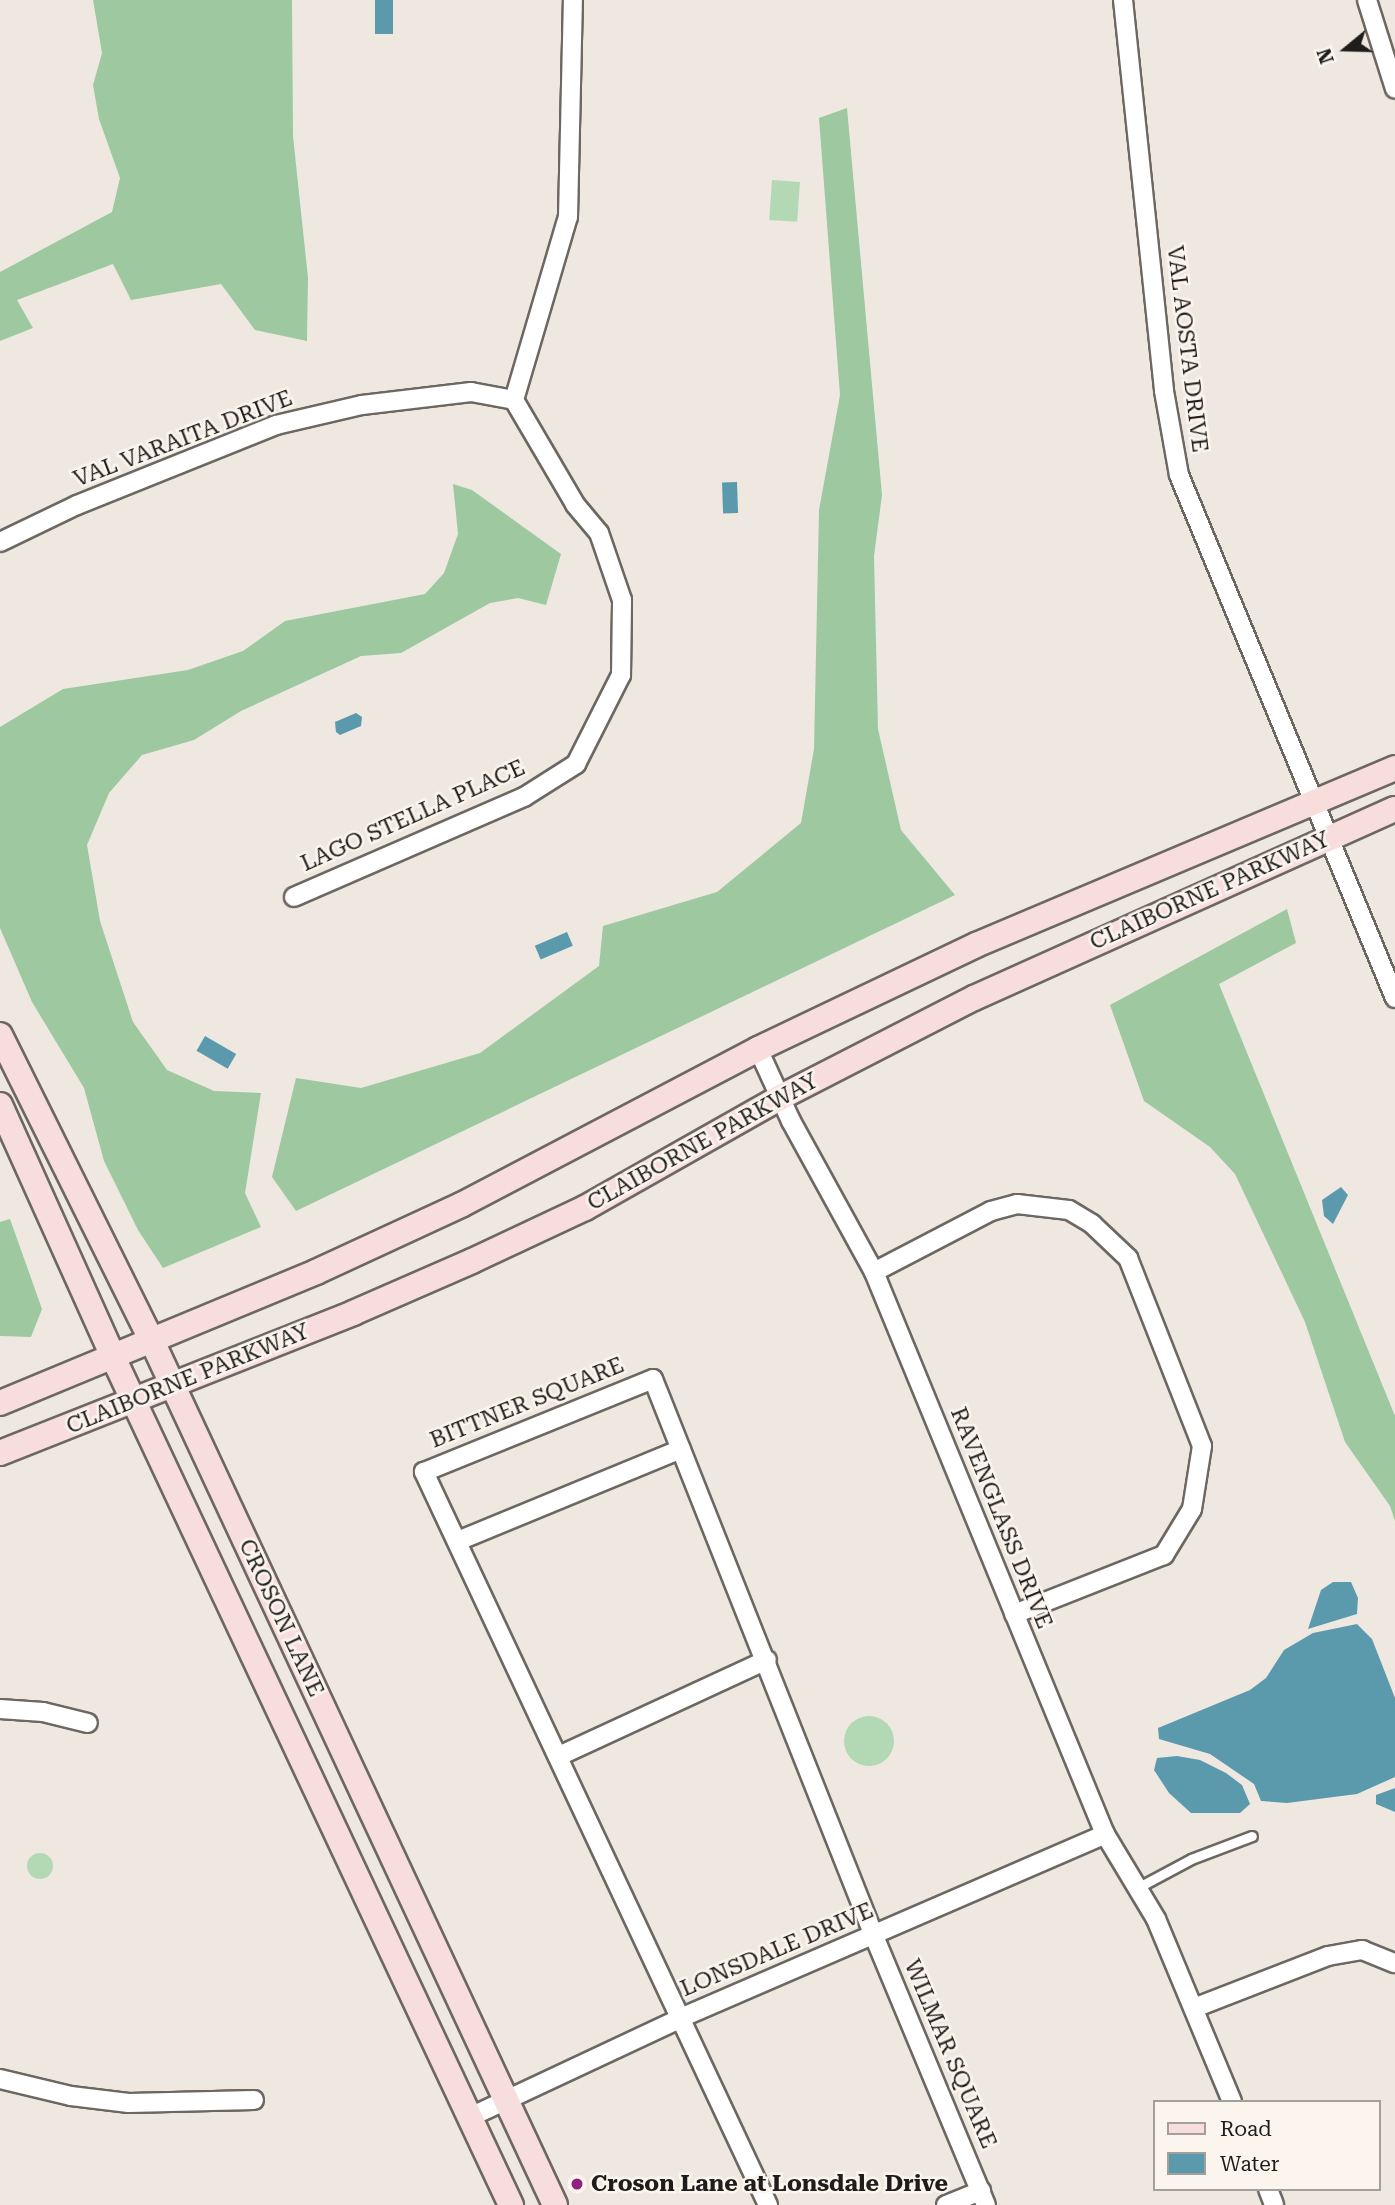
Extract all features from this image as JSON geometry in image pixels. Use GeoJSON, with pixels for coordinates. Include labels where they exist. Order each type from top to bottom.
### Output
{"type":"FeatureCollection","features":[{"type":"Feature","properties":{"kind":"main road","name":"CLAIBORNE PARKWAY"},"geometry":{"type":"LineString","coordinates":[[0,1404],[152,1341],[461,1205],[758,1049],[976,945],[1395,768]]}},
{"type":"Feature","properties":{"kind":"main road","name":"CLAIBORNE PARKWAY"},"geometry":{"type":"LineString","coordinates":[[0,1453],[171,1383],[354,1313],[535,1232],[781,1097],[986,993],[1395,808]]}},
{"type":"Feature","properties":{"kind":"main road","name":"CROSON LANE"},"geometry":{"type":"LineString","coordinates":[[0,1035],[152,1341],[555,2205]]}},
{"type":"Feature","properties":{"kind":"main road","name":"CROSON LANE"},"geometry":{"type":"LineString","coordinates":[[0,1105],[113,1357],[511,2205]]}},
{"type":"Feature","properties":{"kind":"street"},"geometry":{"type":"LineString","coordinates":[[514,400],[568,217],[573,0]]}},
{"type":"Feature","properties":{"kind":"street","name":"VAL AOSTA DRIVE"},"geometry":{"type":"LineString","coordinates":[[1123,0],[1164,391],[1180,475],[1395,998]]}},
{"type":"Feature","properties":{"kind":"street"},"geometry":{"type":"LineString","coordinates":[[1367,0],[1395,89]]}},
{"type":"Feature","properties":{"kind":"street","name":"VAL VARAITA DRIVE"},"geometry":{"type":"LineString","coordinates":[[0,542],[77,505],[276,425],[362,405],[471,392],[514,400]]}},
{"type":"Feature","properties":{"kind":"street","name":"LAGO STELLA PLACE"},"geometry":{"type":"LineString","coordinates":[[294,897],[524,797],[576,764],[621,675],[622,600],[599,533],[575,504],[514,400]]}},
{"type":"Feature","properties":{"kind":"street","name":"RAVENGLASS DRIVE"},"geometry":{"type":"LineString","coordinates":[[758,1049],[874,1272],[1105,1834],[1137,1888],[1194,2008],[1231,2100]]}},
{"type":"Feature","properties":{"kind":"street"},"geometry":{"type":"LineString","coordinates":[[874,1272],[991,1211],[1017,1204],[1046,1204],[1069,1210],[1092,1224],[1128,1258],[1202,1446],[1192,1510],[1164,1555],[1014,1615]]}},
{"type":"Feature","properties":{"kind":"street","name":"BITTNER SQUARE"},"geometry":{"type":"LineString","coordinates":[[683,2017],[424,1472],[541,1422],[653,1379],[767,1660],[874,1936]]}},
{"type":"Feature","properties":{"kind":"street"},"geometry":{"type":"LineString","coordinates":[[458,1541],[681,1449]]}},
{"type":"Feature","properties":{"kind":"street"},"geometry":{"type":"LineString","coordinates":[[559,1756],[767,1660]]}},
{"type":"Feature","properties":{"kind":"street"},"geometry":{"type":"LineString","coordinates":[[0,1709],[43,1712],[88,1723]]}},
{"type":"Feature","properties":{"kind":"street","name":"LONSDALE DRIVE"},"geometry":{"type":"LineString","coordinates":[[470,2117],[683,2017],[1105,1834]]}},
{"type":"Feature","properties":{"kind":"street","name":"WILMAR SQUARE"},"geometry":{"type":"LineString","coordinates":[[874,1936],[984,2198],[946,2205]]}},
{"type":"Feature","properties":{"kind":"street"},"geometry":{"type":"LineString","coordinates":[[1194,2008],[1328,1956],[1362,1950],[1395,1964]]}},
{"type":"Feature","properties":{"kind":"street"},"geometry":{"type":"LineString","coordinates":[[683,2017],[768,2205]]}},
{"type":"Feature","properties":{"kind":"street"},"geometry":{"type":"LineString","coordinates":[[0,2078],[71,2096],[129,2103],[254,2100]]}},
{"type":"Feature","properties":{"kind":"lane"},"geometry":{"type":"LineString","coordinates":[[1137,1888],[1191,1859],[1252,1836]]}},
{"type":"Feature","properties":{"kind":"green space"},"geometry":{"type":"Polygon","coordinates":[[[93,0],[292,0],[293,136],[308,278],[307,341],[255,330],[221,284],[131,300],[113,264],[17,300],[33,328],[0,341],[0,272],[112,212],[120,178],[99,119],[93,85],[102,53],[93,0]]]}},
{"type":"Feature","properties":{"kind":"green space"},"geometry":{"type":"Polygon","coordinates":[[[847,108],[882,495],[874,556],[878,729],[901,830],[955,895],[296,1211],[272,1177],[296,1078],[361,1088],[480,1053],[599,966],[603,926],[717,892],[801,823],[814,749],[819,510],[840,395],[819,118],[847,108]]]}},
{"type":"Feature","properties":{"kind":"green space"},"geometry":{"type":"Polygon","coordinates":[[[772,180],[800,182],[797,222],[769,220],[772,180]]]}},
{"type":"Feature","properties":{"kind":"green space"},"geometry":{"type":"Polygon","coordinates":[[[453,484],[472,490],[561,554],[546,605],[518,598],[490,603],[401,653],[361,656],[241,711],[194,740],[142,755],[109,793],[87,845],[100,921],[133,1022],[167,1070],[214,1091],[261,1093],[245,1193],[261,1227],[163,1268],[138,1230],[104,1161],[84,1088],[32,1002],[0,928],[0,727],[63,689],[188,670],[243,651],[285,621],[425,594],[444,573],[458,534],[453,484]]]}},
{"type":"Feature","properties":{"kind":"green space"},"geometry":{"type":"Polygon","coordinates":[[[1287,909],[1296,943],[1219,984],[1395,1416],[1395,1521],[1390,1506],[1345,1442],[1305,1322],[1235,1174],[1210,1147],[1144,1101],[1110,1005],[1287,909]]]}},
{"type":"Feature","properties":{"kind":"green space"},"geometry":{"type":"Polygon","coordinates":[[[10,1219],[42,1309],[31,1337],[0,1336],[0,1222],[10,1219]]]}},
{"type":"Feature","properties":{"kind":"green space"},"geometry":{"type":"Polygon","coordinates":[[[869,1716],[887,1723],[894,1741],[887,1759],[869,1766],[851,1759],[844,1741],[851,1723],[869,1716]]]}},
{"type":"Feature","properties":{"kind":"green space"},"geometry":{"type":"Polygon","coordinates":[[[40,1853],[49,1857],[53,1866],[49,1875],[40,1879],[31,1875],[27,1866],[31,1857],[40,1853]]]}},
{"type":"Feature","properties":{"kind":"water"},"geometry":{"type":"Polygon","coordinates":[[[375,0],[393,0],[393,34],[375,34],[375,0]]]}},
{"type":"Feature","properties":{"kind":"water"},"geometry":{"type":"Polygon","coordinates":[[[737,482],[738,513],[723,514],[722,483],[737,482]]]}},
{"type":"Feature","properties":{"kind":"water"},"geometry":{"type":"Polygon","coordinates":[[[356,713],[362,717],[361,726],[340,735],[336,732],[335,722],[356,713]]]}},
{"type":"Feature","properties":{"kind":"water"},"geometry":{"type":"Polygon","coordinates":[[[567,932],[573,946],[541,959],[535,946],[567,932]]]}},
{"type":"Feature","properties":{"kind":"water"},"geometry":{"type":"Polygon","coordinates":[[[205,1036],[236,1054],[228,1069],[196,1051],[205,1036]]]}},
{"type":"Feature","properties":{"kind":"water"},"geometry":{"type":"Polygon","coordinates":[[[1341,1187],[1348,1195],[1333,1224],[1324,1216],[1322,1200],[1341,1187]]]}},
{"type":"Feature","properties":{"kind":"water"},"geometry":{"type":"Polygon","coordinates":[[[1333,1582],[1351,1582],[1358,1598],[1357,1614],[1308,1629],[1321,1590],[1333,1582]]]}},
{"type":"Feature","properties":{"kind":"water"},"geometry":{"type":"Polygon","coordinates":[[[1357,1624],[1372,1639],[1395,1698],[1395,1777],[1357,1794],[1287,1803],[1261,1801],[1254,1784],[1210,1754],[1159,1739],[1158,1728],[1250,1690],[1266,1678],[1284,1650],[1313,1633],[1357,1624]]]}},
{"type":"Feature","properties":{"kind":"water"},"geometry":{"type":"Polygon","coordinates":[[[1177,1756],[1200,1760],[1226,1773],[1242,1785],[1250,1804],[1240,1813],[1191,1813],[1169,1793],[1154,1770],[1157,1758],[1177,1756]]]}},
{"type":"Feature","properties":{"kind":"water"},"geometry":{"type":"Polygon","coordinates":[[[1395,1788],[1395,1812],[1376,1804],[1376,1795],[1395,1788]]]}},
{"type":"Feature","properties":{"kind":"place","name":"Croson Lane at Lonsdale Drive"},"geometry":{"type":"Point","coordinates":[577,2184]}}]}
